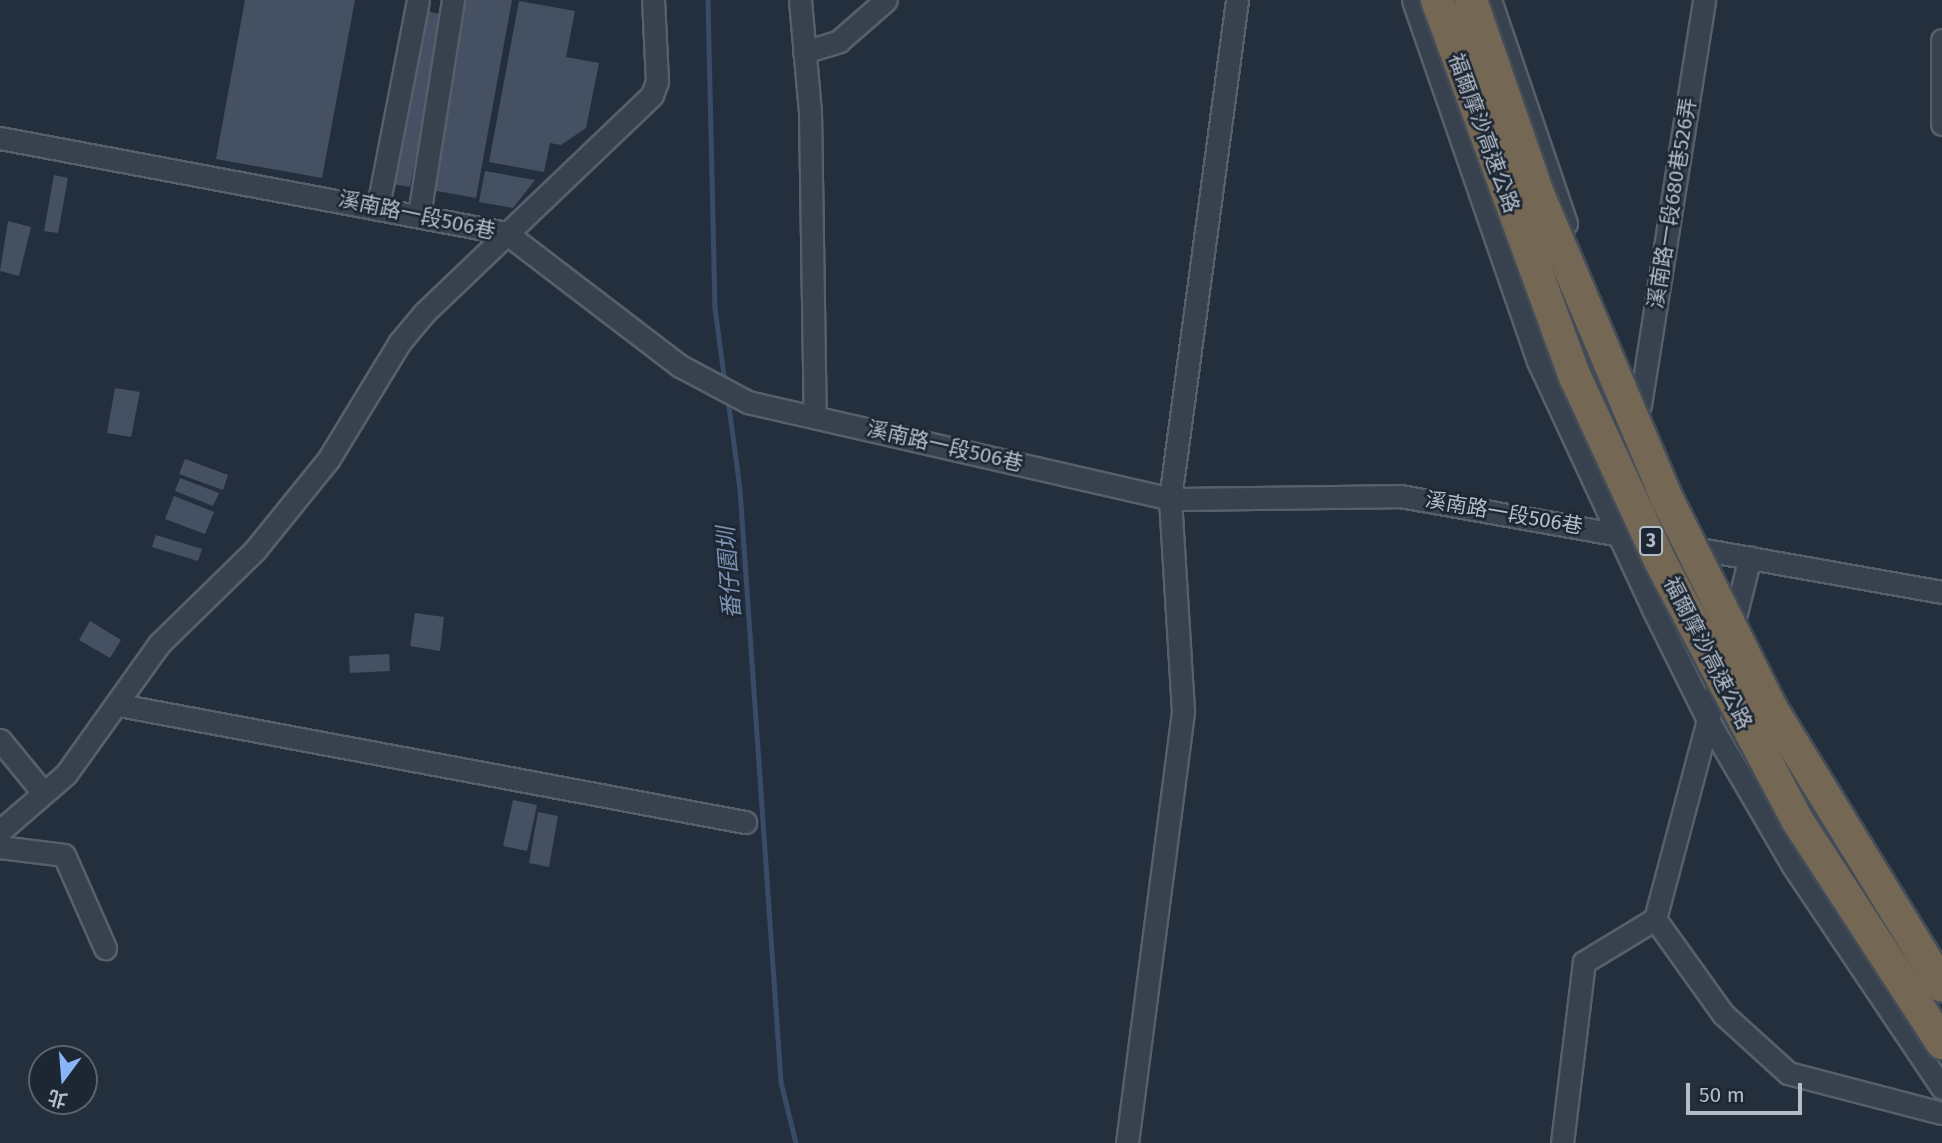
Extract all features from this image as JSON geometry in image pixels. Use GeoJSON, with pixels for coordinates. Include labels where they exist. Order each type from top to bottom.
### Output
{"type":"FeatureCollection","features":[{"type":"Feature","properties":{"kind":"highway","name":"福爾摩沙高速公路"},"geometry":{"type":"LineString","coordinates":[[1437,0],[1576,379],[1659,559],[1797,820],[1942,1044]]}},
{"type":"Feature","properties":{"kind":"highway","name":"福爾摩沙高速公路"},"geometry":{"type":"LineString","coordinates":[[1471,0],[1539,196],[1667,499],[1771,708],[1942,986]]}},
{"type":"Feature","properties":{"kind":"street"},"geometry":{"type":"LineString","coordinates":[[378,205],[418,0]]}},
{"type":"Feature","properties":{"kind":"street"},"geometry":{"type":"LineString","coordinates":[[419,215],[453,0]]}},
{"type":"Feature","properties":{"kind":"street"},"geometry":{"type":"LineString","coordinates":[[0,831],[41,790],[66,774],[119,705],[159,644],[225,584],[328,460],[399,343],[506,233],[652,95],[657,81],[653,0]]}},
{"type":"Feature","properties":{"kind":"street"},"geometry":{"type":"LineString","coordinates":[[800,0],[804,52],[815,416]]}},
{"type":"Feature","properties":{"kind":"street"},"geometry":{"type":"LineString","coordinates":[[804,52],[839,41],[886,0]]}},
{"type":"Feature","properties":{"kind":"street"},"geometry":{"type":"LineString","coordinates":[[1127,1143],[1183,711],[1170,499],[1237,0]]}},
{"type":"Feature","properties":{"kind":"street"},"geometry":{"type":"LineString","coordinates":[[1413,0],[1538,361],[1709,722],[1793,866],[1942,1088]]}},
{"type":"Feature","properties":{"kind":"street"},"geometry":{"type":"LineString","coordinates":[[1490,0],[1588,284],[1704,548],[1736,613],[1942,958]]}},
{"type":"Feature","properties":{"kind":"street","name":"溪南路一段680巷526弄"},"geometry":{"type":"LineString","coordinates":[[1640,405],[1704,0]]}},
{"type":"Feature","properties":{"kind":"street"},"geometry":{"type":"LineString","coordinates":[[1942,40],[1942,124]]}},
{"type":"Feature","properties":{"kind":"street","name":"溪南路一段506巷"},"geometry":{"type":"LineString","coordinates":[[0,138],[378,205],[506,233],[680,366],[726,391],[815,416],[1170,499],[1401,496],[1942,592]]}},
{"type":"Feature","properties":{"kind":"street"},"geometry":{"type":"LineString","coordinates":[[1562,1143],[1584,962],[1656,919],[1750,557]]}},
{"type":"Feature","properties":{"kind":"street"},"geometry":{"type":"LineString","coordinates":[[119,705],[745,822]]}},
{"type":"Feature","properties":{"kind":"street"},"geometry":{"type":"LineString","coordinates":[[0,740],[41,790]]}},
{"type":"Feature","properties":{"kind":"street"},"geometry":{"type":"LineString","coordinates":[[0,847],[64,855],[104,948]]}},
{"type":"Feature","properties":{"kind":"street"},"geometry":{"type":"LineString","coordinates":[[1656,919],[1723,1014],[1788,1073],[1942,1113]]}},
{"type":"Feature","properties":{"kind":"building"},"geometry":{"type":"Polygon","coordinates":[[[245,0],[355,0],[322,178],[216,159],[245,0]]]}},
{"type":"Feature","properties":{"kind":"building"},"geometry":{"type":"Polygon","coordinates":[[[460,0],[512,0],[476,198],[426,189],[460,0]]]}},
{"type":"Feature","properties":{"kind":"building"},"geometry":{"type":"Polygon","coordinates":[[[519,1],[575,11],[566,57],[599,63],[586,128],[561,145],[550,143],[544,172],[489,162],[519,1]]]}},
{"type":"Feature","properties":{"kind":"building"},"geometry":{"type":"Polygon","coordinates":[[[422,10],[444,15],[410,187],[388,183],[422,10]]]}},
{"type":"Feature","properties":{"kind":"building"},"geometry":{"type":"Polygon","coordinates":[[[485,171],[535,180],[513,208],[479,202],[485,171]]]}},
{"type":"Feature","properties":{"kind":"building"},"geometry":{"type":"Polygon","coordinates":[[[54,175],[68,178],[58,233],[44,231],[54,175]]]}},
{"type":"Feature","properties":{"kind":"building"},"geometry":{"type":"Polygon","coordinates":[[[8,221],[31,227],[19,276],[0,271],[8,221]]]}},
{"type":"Feature","properties":{"kind":"building"},"geometry":{"type":"Polygon","coordinates":[[[115,388],[140,392],[131,437],[107,433],[115,388]]]}},
{"type":"Feature","properties":{"kind":"building"},"geometry":{"type":"Polygon","coordinates":[[[185,459],[228,475],[223,490],[179,474],[185,459]]]}},
{"type":"Feature","properties":{"kind":"building"},"geometry":{"type":"Polygon","coordinates":[[[180,478],[219,493],[213,506],[175,491],[180,478]]]}},
{"type":"Feature","properties":{"kind":"building"},"geometry":{"type":"Polygon","coordinates":[[[174,496],[214,512],[205,534],[165,519],[174,496]]]}},
{"type":"Feature","properties":{"kind":"building"},"geometry":{"type":"Polygon","coordinates":[[[156,535],[202,549],[198,561],[152,547],[156,535]]]}},
{"type":"Feature","properties":{"kind":"building"},"geometry":{"type":"Polygon","coordinates":[[[415,613],[444,617],[440,651],[410,646],[415,613]]]}},
{"type":"Feature","properties":{"kind":"building"},"geometry":{"type":"Polygon","coordinates":[[[90,621],[121,640],[110,658],[79,640],[90,621]]]}},
{"type":"Feature","properties":{"kind":"building"},"geometry":{"type":"Polygon","coordinates":[[[389,654],[390,671],[350,673],[349,656],[389,654]]]}},
{"type":"Feature","properties":{"kind":"building"},"geometry":{"type":"Polygon","coordinates":[[[513,800],[537,805],[527,851],[503,846],[513,800]]]}},
{"type":"Feature","properties":{"kind":"building"},"geometry":{"type":"Polygon","coordinates":[[[538,812],[558,816],[549,867],[529,863],[538,812]]]}},
{"type":"Feature","properties":{"kind":"waterway","name":"番仔園圳"},"geometry":{"type":"LineString","coordinates":[[708,0],[715,308],[725,383]]}},
{"type":"Feature","properties":{"kind":"waterway","name":"番仔園圳"},"geometry":{"type":"LineString","coordinates":[[728,399],[740,489],[781,1082],[796,1143]]}}]}
